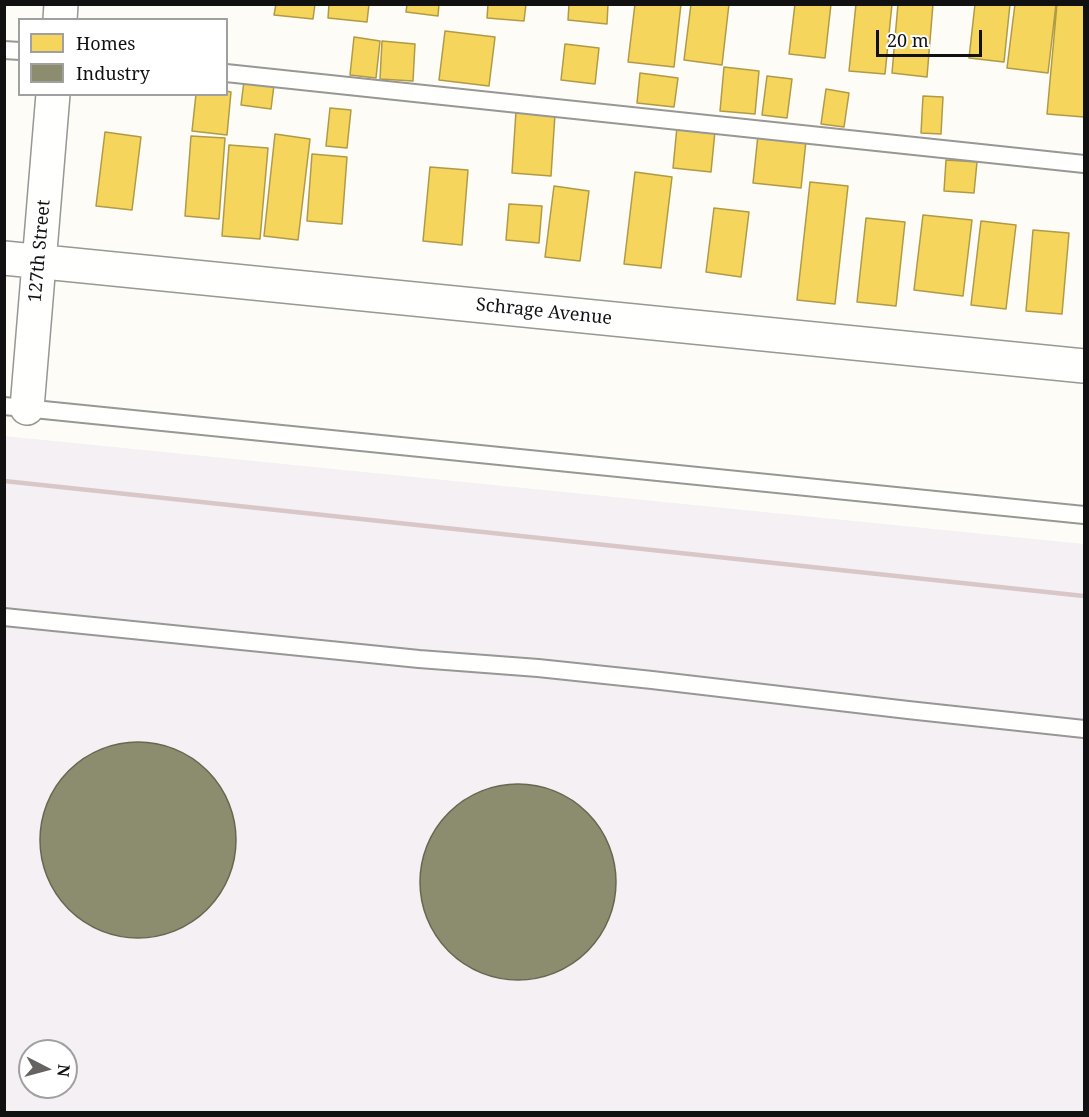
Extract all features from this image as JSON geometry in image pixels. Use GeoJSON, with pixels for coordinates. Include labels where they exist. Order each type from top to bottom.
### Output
{"type":"FeatureCollection","features":[{"type":"Feature","properties":{"kind":"street","name":"127th Street"},"geometry":{"type":"LineString","coordinates":[[16,407],[39,262],[54,96]]}},
{"type":"Feature","properties":{"kind":"street","name":"Schrage Avenue"},"geometry":{"type":"LineString","coordinates":[[4,258],[1084,366]]}},
{"type":"Feature","properties":{"kind":"lane"},"geometry":{"type":"LineString","coordinates":[[228,73],[1084,164]]}},
{"type":"Feature","properties":{"kind":"lane"},"geometry":{"type":"LineString","coordinates":[[16,407],[1084,515]]}},
{"type":"Feature","properties":{"kind":"lane"},"geometry":{"type":"LineString","coordinates":[[4,617],[419,659],[538,668],[1084,729]]}},
{"type":"Feature","properties":{"kind":"shaded area"},"geometry":{"type":"Polygon","coordinates":[[[4,436],[1084,544],[1084,1112],[5,1112],[4,436]]]}},
{"type":"Feature","properties":{"kind":"building: Homes"},"geometry":{"type":"Polygon","coordinates":[[[276,4],[315,4],[313,19],[274,15],[276,4]]]}},
{"type":"Feature","properties":{"kind":"building: Homes"},"geometry":{"type":"Polygon","coordinates":[[[329,4],[369,4],[367,22],[328,18],[329,4]]]}},
{"type":"Feature","properties":{"kind":"building: Homes"},"geometry":{"type":"Polygon","coordinates":[[[407,4],[439,4],[438,16],[406,12],[407,4]]]}},
{"type":"Feature","properties":{"kind":"building: Homes"},"geometry":{"type":"Polygon","coordinates":[[[488,4],[526,4],[524,21],[487,18],[488,4]]]}},
{"type":"Feature","properties":{"kind":"building: Homes"},"geometry":{"type":"Polygon","coordinates":[[[569,4],[608,4],[607,24],[568,20],[569,4]]]}},
{"type":"Feature","properties":{"kind":"building: Homes"},"geometry":{"type":"Polygon","coordinates":[[[635,4],[681,4],[674,67],[628,62],[635,4]]]}},
{"type":"Feature","properties":{"kind":"building: Homes"},"geometry":{"type":"Polygon","coordinates":[[[691,4],[729,4],[722,65],[684,60],[691,4]]]}},
{"type":"Feature","properties":{"kind":"building: Homes"},"geometry":{"type":"Polygon","coordinates":[[[795,4],[831,4],[825,58],[789,54],[795,4]]]}},
{"type":"Feature","properties":{"kind":"building: Homes"},"geometry":{"type":"Polygon","coordinates":[[[856,4],[892,4],[885,74],[849,71],[856,4]]]}},
{"type":"Feature","properties":{"kind":"building: Homes"},"geometry":{"type":"Polygon","coordinates":[[[898,4],[933,4],[927,77],[892,73],[898,4]]]}},
{"type":"Feature","properties":{"kind":"building: Homes"},"geometry":{"type":"Polygon","coordinates":[[[975,4],[1010,4],[1004,62],[969,58],[975,4]]]}},
{"type":"Feature","properties":{"kind":"building: Homes"},"geometry":{"type":"Polygon","coordinates":[[[1015,4],[1056,4],[1048,73],[1007,68],[1015,4]]]}},
{"type":"Feature","properties":{"kind":"building: Homes"},"geometry":{"type":"Polygon","coordinates":[[[1057,4],[1084,4],[1084,117],[1047,114],[1057,4]]]}},
{"type":"Feature","properties":{"kind":"building: Homes"},"geometry":{"type":"Polygon","coordinates":[[[445,31],[495,37],[489,86],[439,80],[445,31]]]}},
{"type":"Feature","properties":{"kind":"building: Homes"},"geometry":{"type":"Polygon","coordinates":[[[354,37],[380,41],[376,78],[350,75],[354,37]]]}},
{"type":"Feature","properties":{"kind":"building: Homes"},"geometry":{"type":"Polygon","coordinates":[[[382,41],[415,44],[413,81],[380,79],[382,41]]]}},
{"type":"Feature","properties":{"kind":"building: Homes"},"geometry":{"type":"Polygon","coordinates":[[[565,44],[599,48],[595,84],[561,80],[565,44]]]}},
{"type":"Feature","properties":{"kind":"building: Homes"},"geometry":{"type":"Polygon","coordinates":[[[724,67],[759,71],[755,114],[720,111],[724,67]]]}},
{"type":"Feature","properties":{"kind":"building: Homes"},"geometry":{"type":"Polygon","coordinates":[[[640,73],[678,78],[674,107],[637,103],[640,73]]]}},
{"type":"Feature","properties":{"kind":"building: Homes"},"geometry":{"type":"Polygon","coordinates":[[[767,76],[792,79],[787,118],[762,115],[767,76]]]}},
{"type":"Feature","properties":{"kind":"building: Homes"},"geometry":{"type":"Polygon","coordinates":[[[244,81],[274,85],[271,109],[241,105],[244,81]]]}},
{"type":"Feature","properties":{"kind":"building: Homes"},"geometry":{"type":"Polygon","coordinates":[[[826,89],[849,93],[844,127],[821,124],[826,89]]]}},
{"type":"Feature","properties":{"kind":"building: Homes"},"geometry":{"type":"Polygon","coordinates":[[[228,91],[231,92],[227,135],[192,131],[196,96],[228,96],[228,91]]]}},
{"type":"Feature","properties":{"kind":"building: Homes"},"geometry":{"type":"Polygon","coordinates":[[[923,96],[943,97],[941,134],[921,133],[923,96]]]}},
{"type":"Feature","properties":{"kind":"building: Homes"},"geometry":{"type":"Polygon","coordinates":[[[330,108],[351,110],[347,148],[326,146],[330,108]]]}},
{"type":"Feature","properties":{"kind":"building: Homes"},"geometry":{"type":"Polygon","coordinates":[[[516,111],[555,114],[551,176],[512,173],[516,111]]]}},
{"type":"Feature","properties":{"kind":"building: Homes"},"geometry":{"type":"Polygon","coordinates":[[[677,127],[715,131],[711,172],[673,168],[677,127]]]}},
{"type":"Feature","properties":{"kind":"building: Homes"},"geometry":{"type":"Polygon","coordinates":[[[105,132],[141,137],[132,210],[96,206],[105,132]]]}},
{"type":"Feature","properties":{"kind":"building: Homes"},"geometry":{"type":"Polygon","coordinates":[[[275,134],[310,139],[298,240],[264,236],[275,134]]]}},
{"type":"Feature","properties":{"kind":"building: Homes"},"geometry":{"type":"Polygon","coordinates":[[[758,135],[806,141],[801,188],[753,183],[758,135]]]}},
{"type":"Feature","properties":{"kind":"building: Homes"},"geometry":{"type":"Polygon","coordinates":[[[191,136],[225,138],[219,219],[185,216],[191,136]]]}},
{"type":"Feature","properties":{"kind":"building: Homes"},"geometry":{"type":"Polygon","coordinates":[[[229,145],[268,148],[260,239],[222,236],[229,145]]]}},
{"type":"Feature","properties":{"kind":"building: Homes"},"geometry":{"type":"Polygon","coordinates":[[[312,154],[347,157],[342,224],[307,221],[312,154]]]}},
{"type":"Feature","properties":{"kind":"building: Homes"},"geometry":{"type":"Polygon","coordinates":[[[946,160],[977,162],[974,193],[944,191],[946,160]]]}},
{"type":"Feature","properties":{"kind":"building: Homes"},"geometry":{"type":"Polygon","coordinates":[[[430,167],[468,170],[462,245],[423,241],[430,167]]]}},
{"type":"Feature","properties":{"kind":"building: Homes"},"geometry":{"type":"Polygon","coordinates":[[[635,172],[672,177],[661,268],[624,264],[635,172]]]}},
{"type":"Feature","properties":{"kind":"building: Homes"},"geometry":{"type":"Polygon","coordinates":[[[810,182],[848,186],[835,304],[797,300],[810,182]]]}},
{"type":"Feature","properties":{"kind":"building: Homes"},"geometry":{"type":"Polygon","coordinates":[[[554,186],[589,191],[580,261],[545,257],[554,186]]]}},
{"type":"Feature","properties":{"kind":"building: Homes"},"geometry":{"type":"Polygon","coordinates":[[[509,204],[542,206],[539,243],[506,240],[509,204]]]}},
{"type":"Feature","properties":{"kind":"building: Homes"},"geometry":{"type":"Polygon","coordinates":[[[714,208],[749,212],[741,277],[706,272],[714,208]]]}},
{"type":"Feature","properties":{"kind":"building: Homes"},"geometry":{"type":"Polygon","coordinates":[[[923,215],[972,220],[963,296],[914,290],[923,215]]]}},
{"type":"Feature","properties":{"kind":"building: Homes"},"geometry":{"type":"Polygon","coordinates":[[[866,218],[905,222],[896,306],[857,302],[866,218]]]}},
{"type":"Feature","properties":{"kind":"building: Homes"},"geometry":{"type":"Polygon","coordinates":[[[981,221],[1016,225],[1006,309],[971,305],[981,221]]]}},
{"type":"Feature","properties":{"kind":"building: Homes"},"geometry":{"type":"Polygon","coordinates":[[[1033,230],[1069,233],[1062,314],[1026,311],[1033,230]]]}},
{"type":"Feature","properties":{"kind":"building: Industry"},"geometry":{"type":"Polygon","coordinates":[[[138,742],[166,746],[184,754],[200,764],[214,778],[232,812],[236,840],[232,868],[224,886],[214,902],[200,916],[166,934],[138,938],[110,934],[92,926],[76,916],[62,902],[44,868],[40,840],[44,812],[52,794],[62,778],[76,764],[110,746],[138,742]]]}},
{"type":"Feature","properties":{"kind":"building: Industry"},"geometry":{"type":"Polygon","coordinates":[[[518,784],[546,788],[564,796],[580,806],[594,820],[612,854],[616,882],[612,910],[604,928],[594,944],[580,958],[546,976],[518,980],[490,976],[472,968],[456,958],[442,944],[424,910],[420,882],[424,854],[432,836],[442,820],[456,806],[490,788],[518,784]]]}},
{"type":"Feature","properties":{"kind":"railway"},"geometry":{"type":"LineString","coordinates":[[4,481],[1084,596]]}}]}
